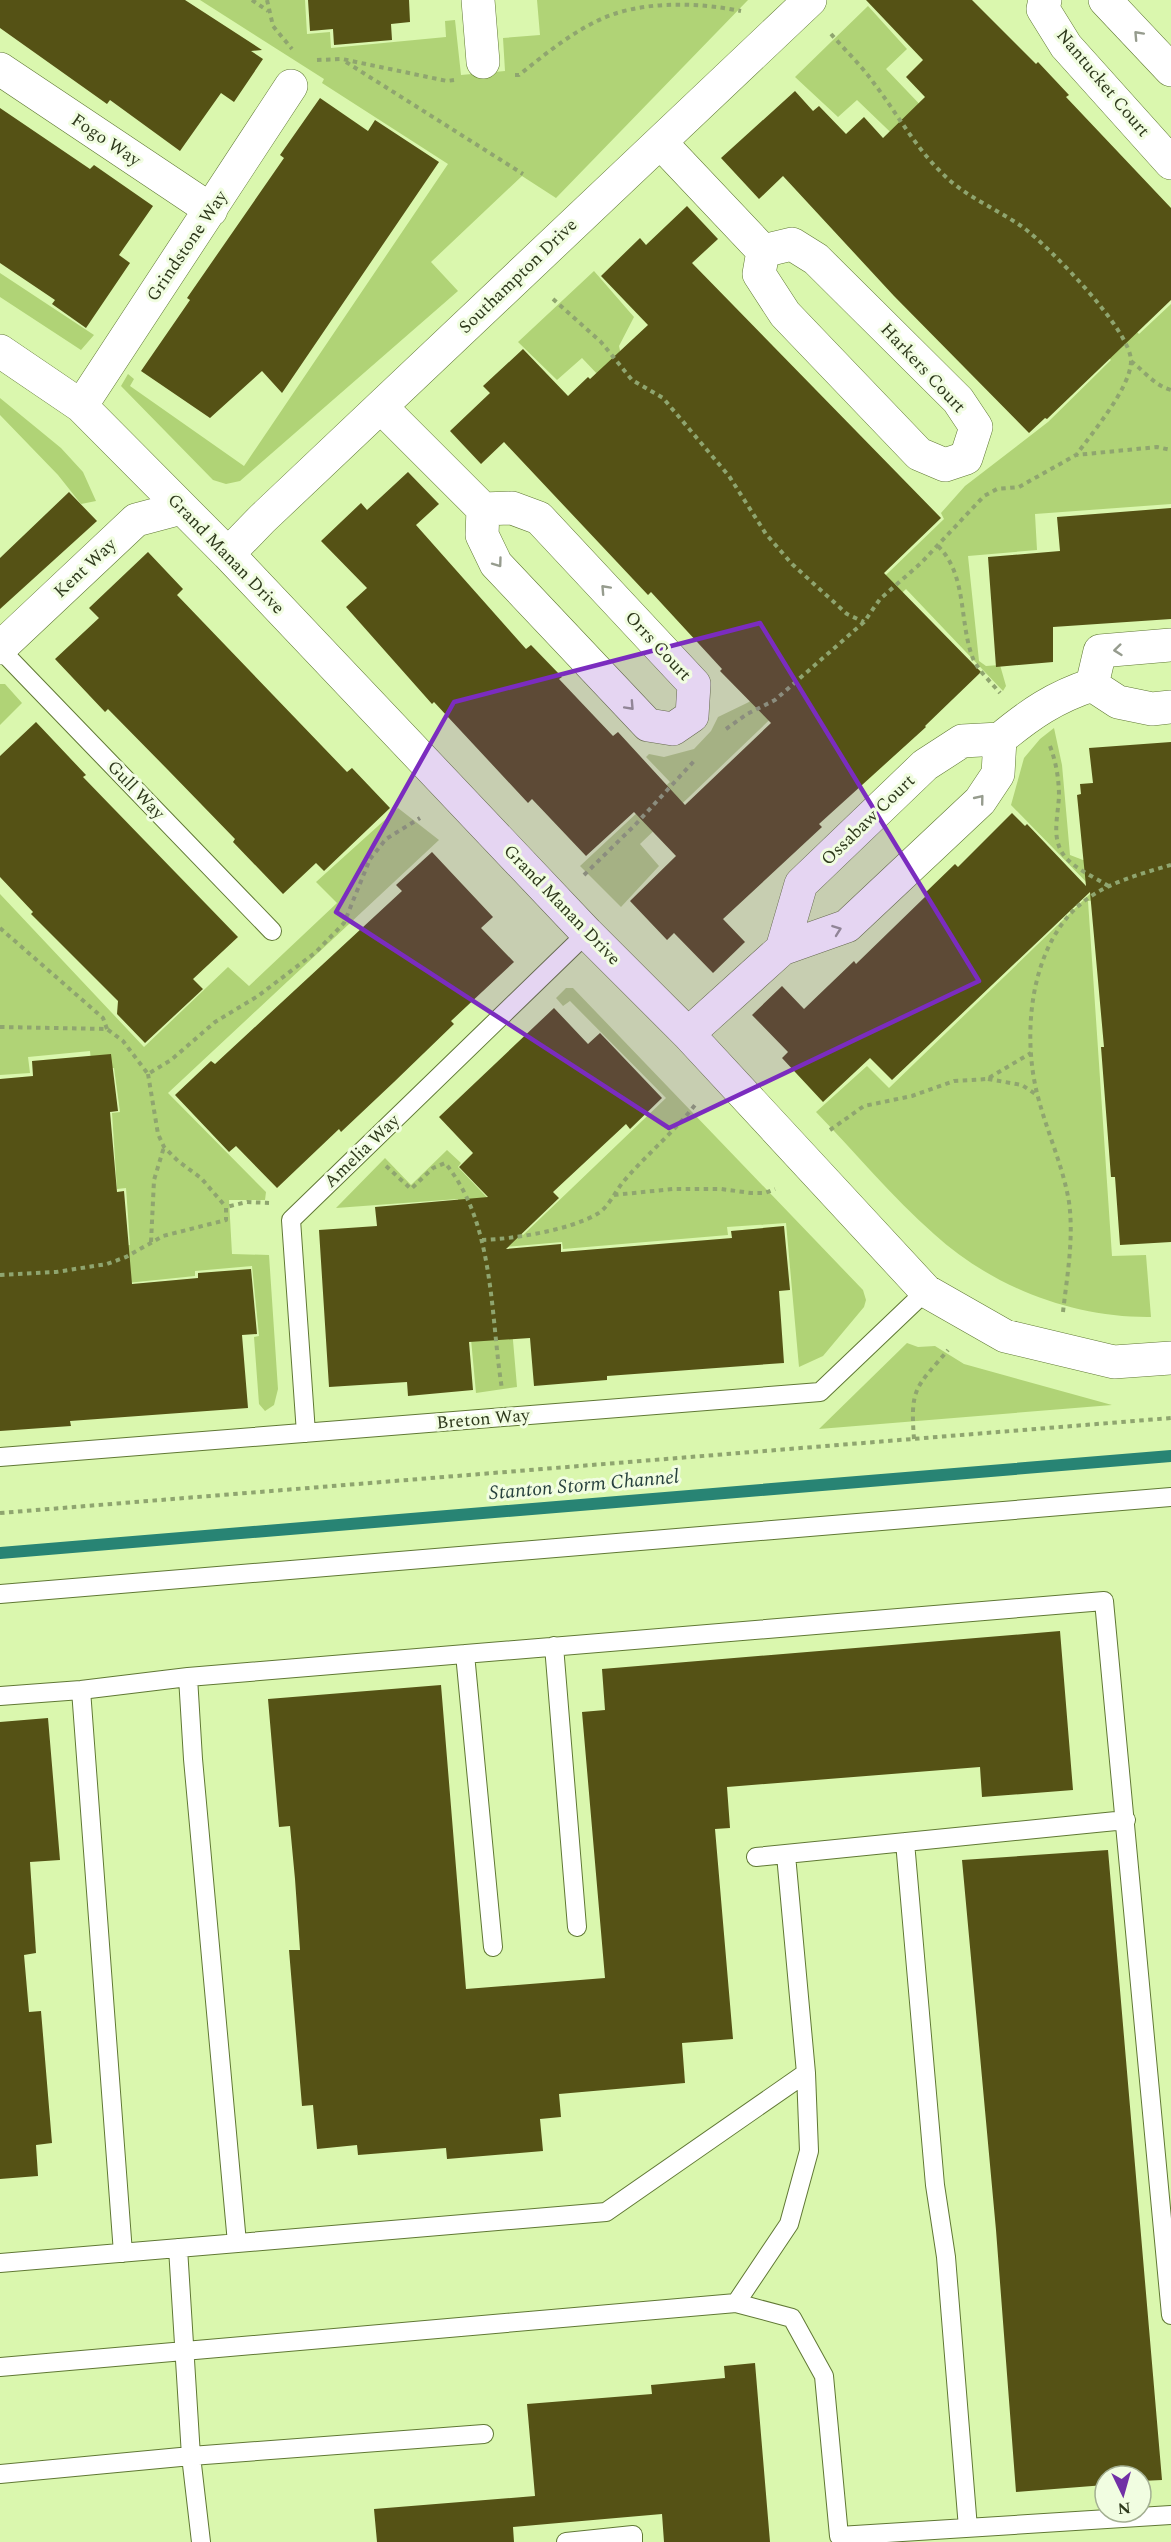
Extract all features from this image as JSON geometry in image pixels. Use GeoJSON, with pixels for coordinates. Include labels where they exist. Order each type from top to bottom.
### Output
{"type":"FeatureCollection","features":[{"type":"Feature","properties":{"kind":"street"},"geometry":{"type":"LineString","coordinates":[[478,0],[483,62]]}},
{"type":"Feature","properties":{"kind":"street","name":"Southampton Drive"},"geometry":{"type":"LineString","coordinates":[[228,554],[262,519],[810,0]]}},
{"type":"Feature","properties":{"kind":"street","name":"Nantucket Court"},"geometry":{"type":"LineString","coordinates":[[1045,0],[1043,9],[1066,46],[1171,162]]}},
{"type":"Feature","properties":{"kind":"street"},"geometry":{"type":"LineString","coordinates":[[1105,0],[1171,70]]}},
{"type":"Feature","properties":{"kind":"street","name":"Fogo Way"},"geometry":{"type":"LineString","coordinates":[[0,69],[211,210]]}},
{"type":"Feature","properties":{"kind":"street","name":"Grindstone Way"},"geometry":{"type":"LineString","coordinates":[[81,406],[291,86]]}},
{"type":"Feature","properties":{"kind":"street"},"geometry":{"type":"LineString","coordinates":[[660,142],[764,251]]}},
{"type":"Feature","properties":{"kind":"street","name":"Harkers Court"},"geometry":{"type":"LineString","coordinates":[[792,244],[816,259],[958,400],[976,427],[966,458],[945,465],[919,454],[785,314],[759,274],[764,251],[792,244]]}},
{"type":"Feature","properties":{"kind":"street","name":"Grand Manan Drive"},"geometry":{"type":"LineString","coordinates":[[0,351],[81,406],[228,554],[587,933],[688,1034],[926,1291],[1005,1336],[1114,1362],[1171,1358]]}},
{"type":"Feature","properties":{"kind":"street"},"geometry":{"type":"LineString","coordinates":[[381,407],[483,509]]}},
{"type":"Feature","properties":{"kind":"street","name":"Kent Way"},"geometry":{"type":"LineString","coordinates":[[0,648],[136,520],[181,508]]}},
{"type":"Feature","properties":{"kind":"street","name":"Orrs Court"},"geometry":{"type":"LineString","coordinates":[[512,508],[538,518],[694,684],[692,716],[674,729],[648,725],[496,564],[482,535],[483,509],[512,508]]}},
{"type":"Feature","properties":{"kind":"street"},"geometry":{"type":"LineString","coordinates":[[1092,685],[1100,651],[1171,645]]}},
{"type":"Feature","properties":{"kind":"street"},"geometry":{"type":"LineString","coordinates":[[688,1034],[782,949],[847,926],[980,801],[998,774],[1000,739],[1026,717],[1065,693],[1092,685],[1118,702],[1152,709],[1171,707]]}},
{"type":"Feature","properties":{"kind":"street","name":"Ossabaw Court"},"geometry":{"type":"LineString","coordinates":[[782,949],[801,884],[925,765],[962,741],[1000,739]]}},
{"type":"Feature","properties":{"kind":"lane","name":"Gull Way"},"geometry":{"type":"LineString","coordinates":[[0,648],[272,931]]}},
{"type":"Feature","properties":{"kind":"lane","name":"Amelia Way"},"geometry":{"type":"LineString","coordinates":[[291,1220],[587,933]]}},
{"type":"Feature","properties":{"kind":"lane"},"geometry":{"type":"LineString","coordinates":[[291,1220],[306,1433]]}},
{"type":"Feature","properties":{"kind":"lane","name":"Breton Way"},"geometry":{"type":"LineString","coordinates":[[0,1457],[820,1392],[926,1291]]}},
{"type":"Feature","properties":{"kind":"lane"},"geometry":{"type":"LineString","coordinates":[[0,1594],[1171,1497]]}},
{"type":"Feature","properties":{"kind":"lane"},"geometry":{"type":"LineString","coordinates":[[0,1696],[81,1690],[188,1677],[1104,1601],[1171,2315]]}},
{"type":"Feature","properties":{"kind":"lane"},"geometry":{"type":"LineString","coordinates":[[554,1647],[577,1927]]}},
{"type":"Feature","properties":{"kind":"lane"},"geometry":{"type":"LineString","coordinates":[[465,1654],[494,1947]]}},
{"type":"Feature","properties":{"kind":"lane"},"geometry":{"type":"LineString","coordinates":[[188,1677],[193,1759],[237,2243]]}},
{"type":"Feature","properties":{"kind":"lane"},"geometry":{"type":"LineString","coordinates":[[81,1690],[123,2253]]}},
{"type":"Feature","properties":{"kind":"lane"},"geometry":{"type":"LineString","coordinates":[[756,1857],[1126,1820]]}},
{"type":"Feature","properties":{"kind":"lane"},"geometry":{"type":"LineString","coordinates":[[905,1842],[935,2185],[946,2257],[968,2528]]}},
{"type":"Feature","properties":{"kind":"lane"},"geometry":{"type":"LineString","coordinates":[[736,2303],[789,2224],[809,2151],[806,2073],[786,1855]]}},
{"type":"Feature","properties":{"kind":"lane"},"geometry":{"type":"LineString","coordinates":[[0,2263],[606,2212],[806,2073]]}},
{"type":"Feature","properties":{"kind":"lane"},"geometry":{"type":"LineString","coordinates":[[178,2248],[191,2456],[201,2542]]}},
{"type":"Feature","properties":{"kind":"lane"},"geometry":{"type":"LineString","coordinates":[[0,2367],[736,2303],[792,2318],[824,2376],[839,2536],[1171,2515]]}},
{"type":"Feature","properties":{"kind":"lane"},"geometry":{"type":"LineString","coordinates":[[0,2474],[191,2456],[484,2434]]}},
{"type":"Feature","properties":{"kind":"lane"},"geometry":{"type":"LineString","coordinates":[[566,2542],[633,2535],[633,2542]]}},
{"type":"Feature","properties":{"kind":"path"},"geometry":{"type":"LineString","coordinates":[[252,0],[268,10]]}},
{"type":"Feature","properties":{"kind":"path"},"geometry":{"type":"LineString","coordinates":[[720,734],[747,714],[774,700],[864,622],[880,599],[938,546],[984,496],[997,489],[1020,487],[1076,455],[1107,414],[1126,381],[1131,361],[1128,349],[1115,326],[1052,252],[1026,230],[958,187],[945,176],[923,152],[872,81],[831,34]]}},
{"type":"Feature","properties":{"kind":"path"},"geometry":{"type":"LineString","coordinates":[[342,59],[523,174]]}},
{"type":"Feature","properties":{"kind":"path"},"geometry":{"type":"LineString","coordinates":[[554,299],[601,342],[632,380],[663,398],[729,476],[742,500],[766,534],[792,564],[847,614],[864,622]]}},
{"type":"Feature","properties":{"kind":"path"},"geometry":{"type":"LineString","coordinates":[[1131,361],[1153,381],[1171,390]]}},
{"type":"Feature","properties":{"kind":"path"},"geometry":{"type":"LineString","coordinates":[[1076,455],[1157,447],[1171,450]]}},
{"type":"Feature","properties":{"kind":"path"},"geometry":{"type":"LineString","coordinates":[[938,546],[947,555],[959,585],[972,657],[1007,701]]}},
{"type":"Feature","properties":{"kind":"path"},"geometry":{"type":"LineString","coordinates":[[1048,740],[1057,765],[1059,796],[1055,822],[1058,845],[1065,857],[1079,869],[1110,887]]}},
{"type":"Feature","properties":{"kind":"path"},"geometry":{"type":"LineString","coordinates":[[584,875],[642,818],[699,755]]}},
{"type":"Feature","properties":{"kind":"path"},"geometry":{"type":"LineString","coordinates":[[148,1074],[171,1060],[215,1022],[258,996],[316,952],[344,923],[370,859],[386,839],[420,819]]}},
{"type":"Feature","properties":{"kind":"path"},"geometry":{"type":"LineString","coordinates":[[1063,1312],[1070,1259],[1069,1203],[1037,1095],[1030,1029],[1035,984],[1053,938],[1067,918],[1085,900],[1138,875],[1171,865]]}},
{"type":"Feature","properties":{"kind":"path"},"geometry":{"type":"LineString","coordinates":[[0,928],[104,1018],[107,1029]]}},
{"type":"Feature","properties":{"kind":"path"},"geometry":{"type":"LineString","coordinates":[[0,1027],[107,1029],[123,1041],[148,1074],[158,1134],[164,1147],[201,1178],[226,1207],[226,1220],[163,1236],[126,1257],[107,1264],[56,1272],[0,1275]]}},
{"type":"Feature","properties":{"kind":"path"},"geometry":{"type":"LineString","coordinates":[[987,1079],[1031,1053]]}},
{"type":"Feature","properties":{"kind":"path"},"geometry":{"type":"LineString","coordinates":[[830,1130],[864,1106],[912,1096],[954,1081],[987,1079],[1022,1085],[1037,1095]]}},
{"type":"Feature","properties":{"kind":"path"},"geometry":{"type":"LineString","coordinates":[[482,1240],[506,1239],[579,1223],[600,1213],[613,1195],[695,1105]]}},
{"type":"Feature","properties":{"kind":"path"},"geometry":{"type":"LineString","coordinates":[[151,1242],[154,1180],[164,1147]]}},
{"type":"Feature","properties":{"kind":"path"},"geometry":{"type":"LineString","coordinates":[[365,1149],[411,1189],[433,1167],[445,1163],[465,1193],[482,1240],[507,1418]]}},
{"type":"Feature","properties":{"kind":"path"},"geometry":{"type":"LineString","coordinates":[[613,1195],[673,1189],[758,1193],[775,1189]]}},
{"type":"Feature","properties":{"kind":"path"},"geometry":{"type":"LineString","coordinates":[[226,1207],[247,1202],[271,1203],[291,1220]]}},
{"type":"Feature","properties":{"kind":"path"},"geometry":{"type":"LineString","coordinates":[[914,1439],[912,1415],[917,1387],[948,1350]]}},
{"type":"Feature","properties":{"kind":"path"},"geometry":{"type":"LineString","coordinates":[[0,1513],[1171,1418]]}},
{"type":"Feature","properties":{"kind":"highlighted area"},"geometry":{"type":"Polygon","coordinates":[[[760,623],[979,981],[669,1128],[336,912],[454,702],[760,623]]]}},
{"type":"Feature","properties":{"kind":"green space"},"geometry":{"type":"Polygon","coordinates":[[[200,0],[305,0],[307,34],[330,32],[331,48],[446,37],[445,21],[455,20],[461,75],[505,71],[503,38],[540,35],[537,0],[748,0],[556,198],[522,176],[431,262],[458,291],[240,481],[226,484],[213,480],[121,386],[128,374],[134,379],[130,386],[244,466],[448,164],[322,83],[324,79],[200,0]]]}},
{"type":"Feature","properties":{"kind":"green space"},"geometry":{"type":"Polygon","coordinates":[[[868,6],[907,49],[886,69],[1139,334],[1171,304],[1171,504],[1035,514],[1037,550],[968,556],[979,661],[986,666],[1000,665],[1006,686],[1003,691],[906,589],[640,844],[659,866],[621,907],[580,866],[670,782],[646,757],[649,754],[664,757],[694,749],[711,731],[718,717],[749,702],[835,625],[582,358],[557,380],[518,342],[594,271],[634,317],[619,346],[623,364],[862,598],[944,519],[941,513],[965,486],[1048,422],[1111,360],[961,200],[857,100],[838,117],[795,77],[868,6]]]}},
{"type":"Feature","properties":{"kind":"green space"},"geometry":{"type":"Polygon","coordinates":[[[0,273],[94,335],[81,350],[0,297],[0,273]]]}},
{"type":"Feature","properties":{"kind":"green space"},"geometry":{"type":"Polygon","coordinates":[[[0,398],[61,448],[83,472],[96,501],[81,504],[58,475],[0,415],[0,398]]]}},
{"type":"Feature","properties":{"kind":"green space"},"geometry":{"type":"Polygon","coordinates":[[[0,684],[5,684],[22,703],[0,725],[0,684]]]}},
{"type":"Feature","properties":{"kind":"green space"},"geometry":{"type":"Polygon","coordinates":[[[1054,728],[1062,765],[1070,855],[1083,860],[1171,853],[1171,893],[1088,901],[1112,1256],[1146,1255],[1151,1317],[1092,1312],[1063,1305],[1035,1296],[981,1269],[957,1253],[918,1220],[816,1112],[867,1066],[889,1088],[1094,890],[1011,805],[1024,758],[1040,739],[1054,728]]]}},
{"type":"Feature","properties":{"kind":"green space"},"geometry":{"type":"Polygon","coordinates":[[[398,808],[439,840],[168,1093],[266,1192],[265,1200],[229,1200],[232,1254],[269,1255],[278,1389],[274,1405],[265,1411],[259,1404],[254,1337],[259,1336],[252,1266],[195,1271],[195,1276],[30,1293],[0,1257],[130,1245],[126,1188],[117,1189],[112,1113],[120,1112],[114,1068],[92,1070],[90,1051],[28,1057],[30,1073],[0,1075],[0,894],[144,1047],[228,967],[249,986],[337,903],[316,882],[398,808]]]}},
{"type":"Feature","properties":{"kind":"green space"},"geometry":{"type":"Polygon","coordinates":[[[566,988],[573,988],[863,1290],[866,1300],[864,1307],[823,1356],[799,1367],[786,1223],[727,1227],[728,1235],[563,1249],[562,1242],[505,1247],[517,1387],[476,1393],[458,1199],[336,1208],[385,1158],[411,1185],[447,1150],[461,1163],[458,1167],[523,1235],[666,1098],[570,1001],[563,1006],[556,998],[566,988]]]}},
{"type":"Feature","properties":{"kind":"green space"},"geometry":{"type":"Polygon","coordinates":[[[907,1343],[918,1347],[935,1346],[964,1364],[1112,1405],[819,1429],[907,1343]]]}},
{"type":"Feature","properties":{"kind":"building"},"geometry":{"type":"Polygon","coordinates":[[[0,0],[185,0],[262,50],[251,51],[263,59],[234,102],[221,93],[180,151],[110,100],[107,104],[0,28],[0,0]]]}},
{"type":"Feature","properties":{"kind":"building"},"geometry":{"type":"Polygon","coordinates":[[[308,0],[409,0],[410,22],[391,24],[392,40],[334,45],[333,29],[310,31],[308,0]]]}},
{"type":"Feature","properties":{"kind":"building"},"geometry":{"type":"Polygon","coordinates":[[[866,0],[972,0],[1036,64],[1038,62],[1069,95],[1066,97],[1171,208],[1171,300],[1047,419],[1045,418],[1029,433],[894,296],[783,176],[759,199],[721,158],[795,91],[813,111],[819,106],[846,134],[864,117],[883,138],[925,97],[906,77],[923,60],[866,0]]]}},
{"type":"Feature","properties":{"kind":"building"},"geometry":{"type":"Polygon","coordinates":[[[320,98],[368,131],[375,120],[439,162],[282,393],[262,371],[210,418],[141,371],[190,300],[187,298],[284,158],[280,155],[320,98]]]}},
{"type":"Feature","properties":{"kind":"building"},"geometry":{"type":"Polygon","coordinates":[[[0,108],[90,169],[94,165],[153,206],[119,255],[130,263],[86,328],[52,304],[55,300],[0,263],[0,108]]]}},
{"type":"Feature","properties":{"kind":"building"},"geometry":{"type":"Polygon","coordinates":[[[687,206],[718,239],[692,263],[941,518],[884,573],[981,672],[926,727],[819,824],[822,827],[723,919],[745,942],[713,973],[674,933],[667,940],[630,901],[676,856],[634,812],[586,856],[532,799],[528,803],[434,702],[432,704],[346,607],[367,588],[321,541],[361,503],[367,510],[408,472],[439,504],[416,525],[526,649],[531,645],[562,677],[559,679],[613,736],[618,732],[685,805],[771,723],[720,671],[722,669],[651,592],[648,595],[504,442],[481,464],[450,431],[490,393],[483,386],[523,349],[568,396],[588,377],[590,379],[648,325],[601,276],[640,238],[646,245],[687,206]]]}},
{"type":"Feature","properties":{"kind":"building"},"geometry":{"type":"Polygon","coordinates":[[[69,492],[97,521],[0,609],[0,558],[69,492]]]}},
{"type":"Feature","properties":{"kind":"building"},"geometry":{"type":"Polygon","coordinates":[[[1171,508],[1171,619],[1053,627],[1053,662],[996,667],[988,557],[1060,551],[1057,517],[1171,508]]]}},
{"type":"Feature","properties":{"kind":"building"},"geometry":{"type":"Polygon","coordinates":[[[148,552],[183,589],[177,595],[347,772],[352,768],[390,808],[324,871],[316,863],[283,894],[233,842],[235,839],[108,709],[105,712],[55,659],[99,618],[89,608],[148,552]]]}},
{"type":"Feature","properties":{"kind":"building"},"geometry":{"type":"Polygon","coordinates":[[[36,722],[86,775],[83,777],[238,937],[193,979],[203,989],[145,1043],[117,1014],[118,1001],[31,914],[33,912],[0,877],[0,756],[36,722]]]}},
{"type":"Feature","properties":{"kind":"building"},"geometry":{"type":"Polygon","coordinates":[[[1171,742],[1171,1242],[1120,1245],[1115,1177],[1111,1177],[1101,1047],[1104,1047],[1090,892],[892,1080],[870,1058],[823,1102],[782,1058],[788,1052],[752,1015],[782,986],[804,1009],[854,961],[856,964],[927,895],[925,893],[955,864],[958,867],[1012,813],[1025,826],[1027,824],[1086,886],[1077,795],[1081,794],[1080,784],[1093,783],[1089,748],[1171,742]]]}},
{"type":"Feature","properties":{"kind":"building"},"geometry":{"type":"Polygon","coordinates":[[[432,852],[493,917],[481,928],[514,962],[451,1021],[454,1024],[394,1082],[341,1132],[339,1129],[277,1188],[236,1146],[229,1152],[175,1095],[211,1061],[215,1064],[402,891],[396,885],[432,852]]]}},
{"type":"Feature","properties":{"kind":"building"},"geometry":{"type":"Polygon","coordinates":[[[554,1008],[588,1044],[600,1033],[662,1098],[630,1129],[626,1124],[553,1192],[559,1198],[506,1249],[561,1244],[561,1252],[732,1238],[731,1231],[784,1226],[790,1290],[779,1291],[784,1363],[607,1376],[607,1380],[534,1386],[530,1338],[469,1342],[473,1390],[408,1396],[407,1382],[329,1387],[319,1230],[377,1226],[375,1207],[488,1197],[459,1167],[473,1153],[439,1117],[554,1008]]]}},
{"type":"Feature","properties":{"kind":"building"},"geometry":{"type":"Polygon","coordinates":[[[111,1054],[118,1111],[110,1112],[117,1192],[124,1191],[132,1284],[198,1278],[198,1273],[251,1269],[257,1334],[242,1335],[248,1408],[70,1421],[71,1426],[0,1431],[0,1079],[33,1076],[32,1061],[111,1054]]]}},
{"type":"Feature","properties":{"kind":"building"},"geometry":{"type":"Polygon","coordinates":[[[1060,1631],[1073,1790],[982,1797],[980,1767],[727,1787],[730,1828],[715,1829],[733,2039],[682,2043],[685,2083],[559,2094],[561,2117],[540,2119],[543,2151],[447,2159],[446,2148],[358,2155],[357,2145],[317,2149],[313,2105],[302,2106],[289,1950],[300,1950],[295,1879],[290,1826],[279,1827],[268,1699],[441,1685],[466,1989],[605,1978],[582,1712],[605,1710],[602,1669],[1060,1631]]]}},
{"type":"Feature","properties":{"kind":"building"},"geometry":{"type":"Polygon","coordinates":[[[48,1718],[60,1860],[30,1862],[36,1953],[24,1955],[29,2012],[41,2011],[52,2143],[36,2145],[38,2176],[0,2179],[0,1722],[48,1718]]]}},
{"type":"Feature","properties":{"kind":"building"},"geometry":{"type":"Polygon","coordinates":[[[1108,1850],[1162,2480],[1153,2480],[1153,2464],[1093,2464],[1093,2486],[1016,2492],[996,2230],[962,1860],[1108,1850]]]}},
{"type":"Feature","properties":{"kind":"building"},"geometry":{"type":"Polygon","coordinates":[[[755,2363],[770,2542],[664,2542],[662,2514],[513,2527],[514,2542],[377,2542],[374,2509],[535,2496],[527,2404],[652,2394],[651,2385],[725,2378],[724,2366],[755,2363]]]}},
{"type":"Feature","properties":{"kind":"waterway","name":"Stanton Storm Channel"},"geometry":{"type":"LineString","coordinates":[[0,1553],[1171,1456]]}}]}
